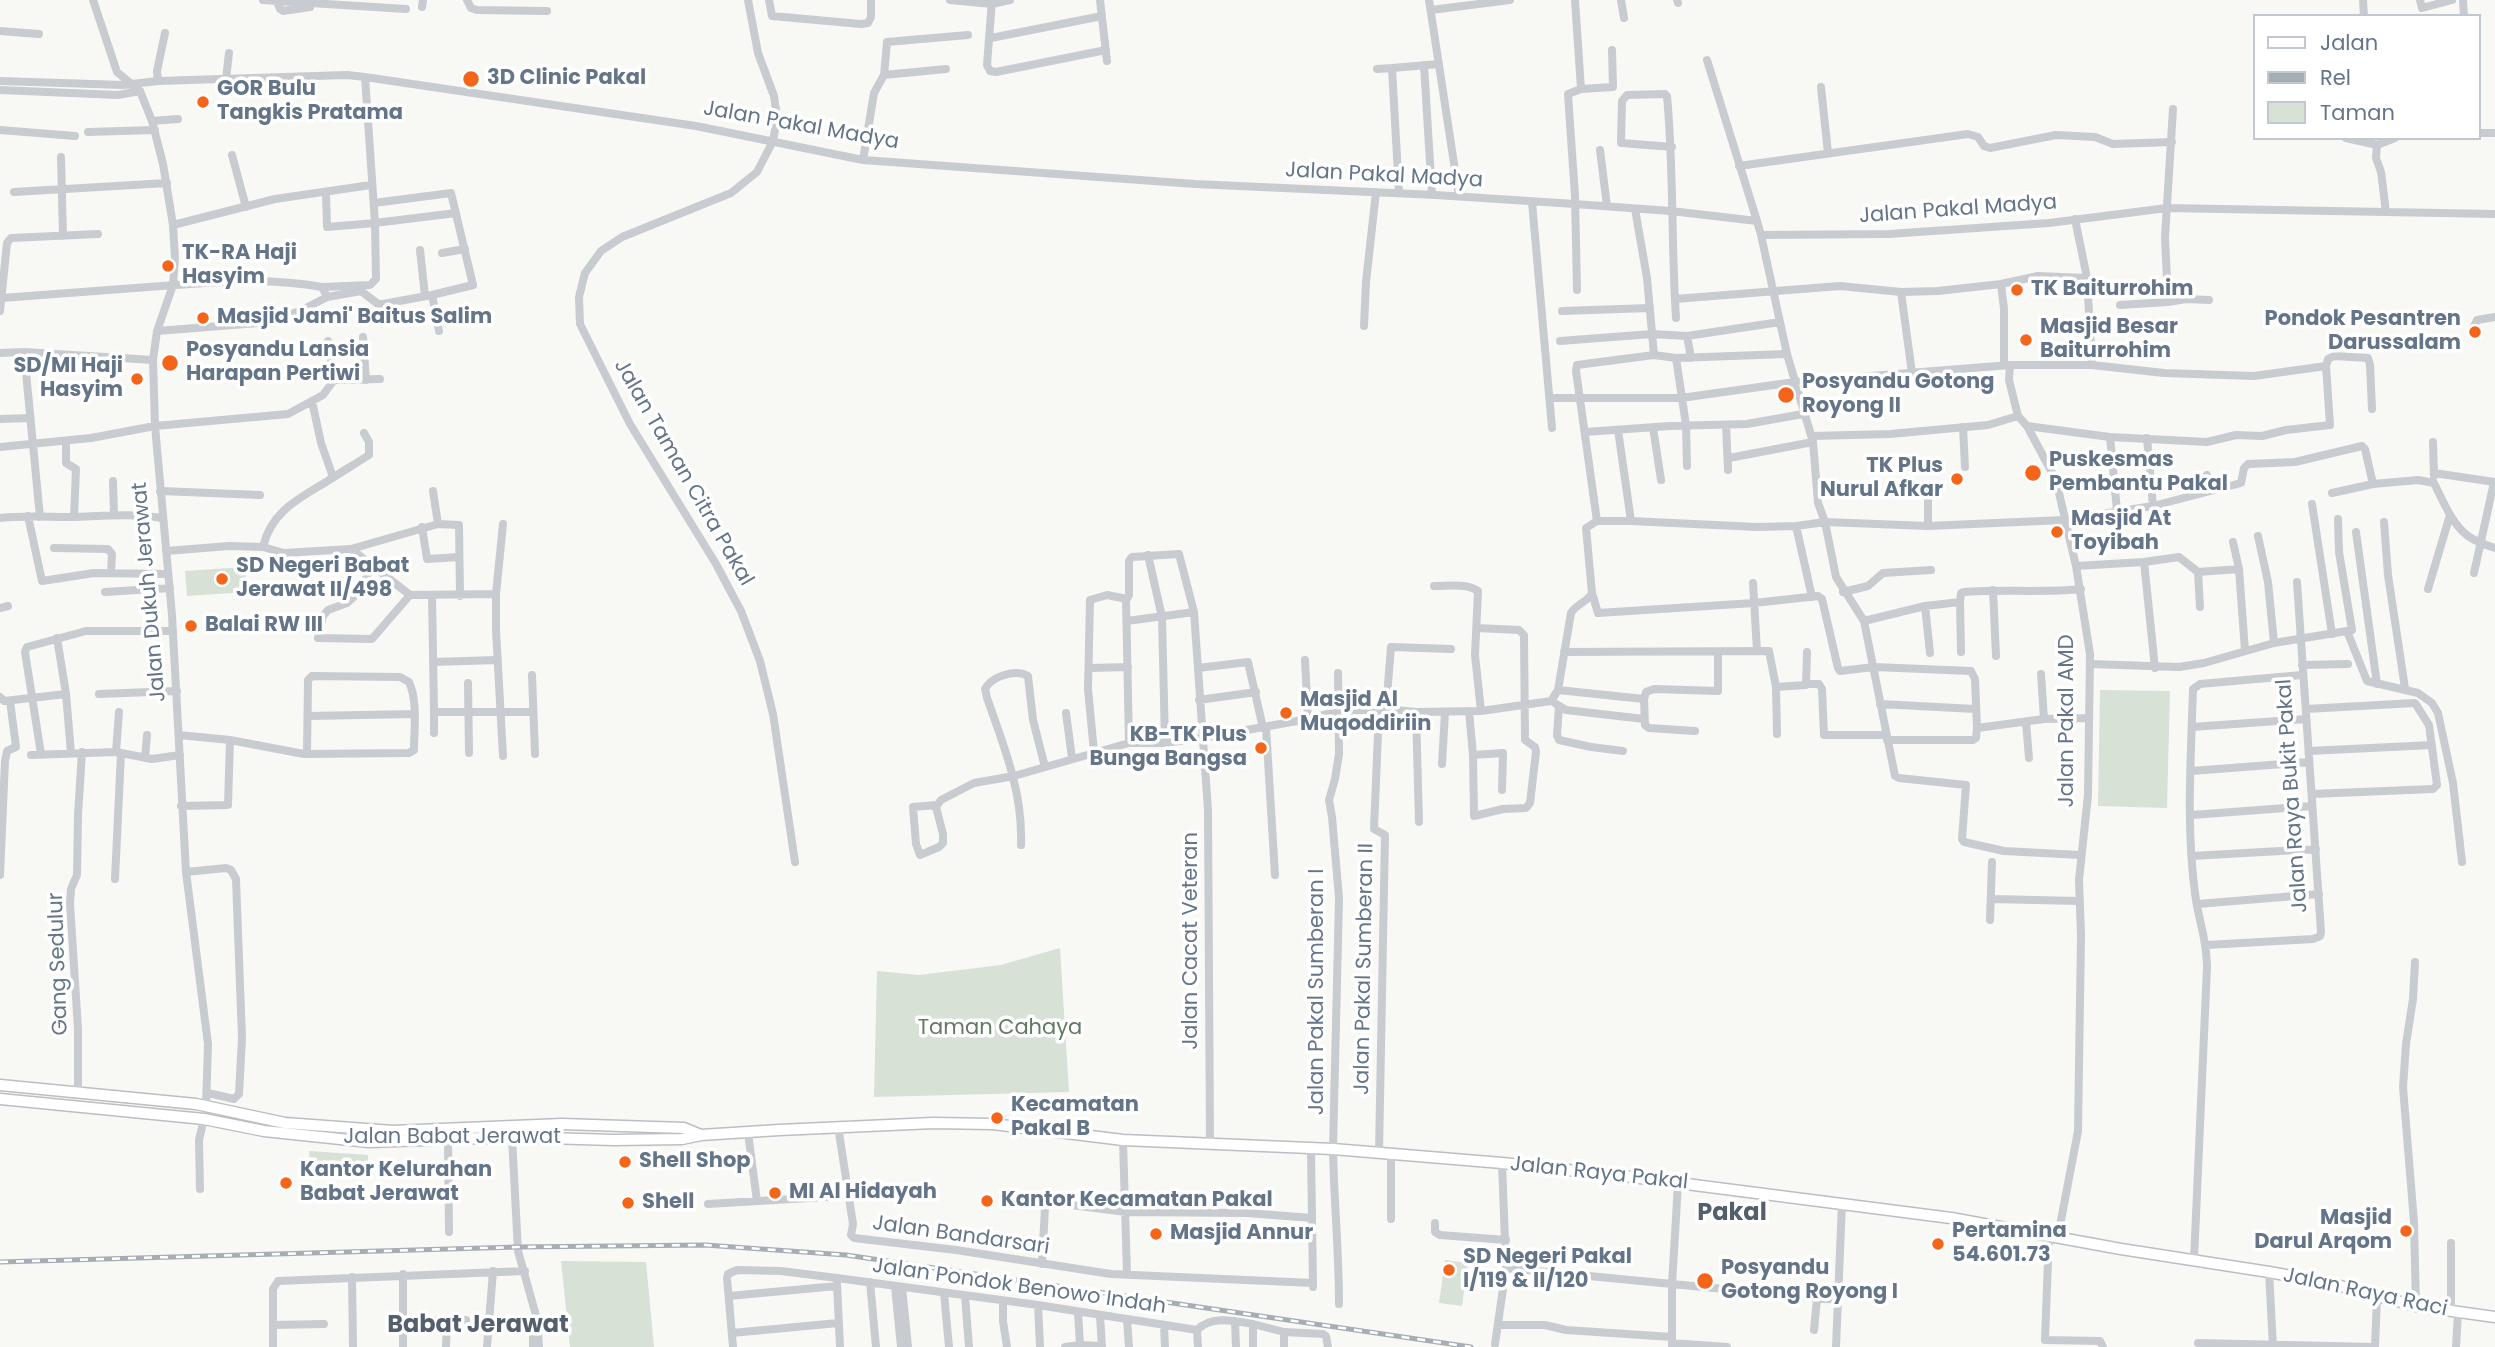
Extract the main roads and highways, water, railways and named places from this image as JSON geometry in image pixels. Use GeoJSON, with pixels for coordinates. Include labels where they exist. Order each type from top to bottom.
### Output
{"type":"FeatureCollection","features":[{"type":"Feature","properties":{"kind":"main road","name":"Jalan Babat Jerawat"},"geometry":{"type":"LineString","coordinates":[[0,1085],[78,1087],[208,1098],[285,1123],[365,1130],[562,1124],[684,1128],[701,1135]]}},
{"type":"Feature","properties":{"kind":"main road","name":"Jalan Babat Jerawat"},"geometry":{"type":"LineString","coordinates":[[0,1099],[204,1119],[264,1131],[361,1141],[682,1139],[701,1135],[838,1126],[933,1123],[979,1124],[1042,1131]]}},
{"type":"Feature","properties":{"kind":"main road","name":"Jalan Raya Pakal"},"geometry":{"type":"LineString","coordinates":[[1042,1131],[1123,1140],[1210,1134],[1311,1150],[1334,1145],[1385,1153],[1678,1182],[1842,1203],[2053,1235],[2194,1260]]}},
{"type":"Feature","properties":{"kind":"main road","name":"Jalan Raya Raci"},"geometry":{"type":"LineString","coordinates":[[2194,1260],[2329,1283],[2377,1298],[2416,1306],[2495,1317]]}},
{"type":"Feature","properties":{"kind":"railway"},"geometry":{"type":"LineString","coordinates":[[0,1262],[518,1247],[705,1245],[846,1255],[1471,1347]]}},
{"type":"Feature","properties":{"kind":"place","name":"3D Clinic Pakal"},"geometry":{"type":"Point","coordinates":[471,79]}},
{"type":"Feature","properties":{"kind":"place","name":"GOR Bulu Tangkis Pratama"},"geometry":{"type":"Point","coordinates":[203,102]}},
{"type":"Feature","properties":{"kind":"place","name":"TK-RA Haji Hasyim"},"geometry":{"type":"Point","coordinates":[168,266]}},
{"type":"Feature","properties":{"kind":"place","name":"TK Baiturrohim"},"geometry":{"type":"Point","coordinates":[2017,290]}},
{"type":"Feature","properties":{"kind":"place","name":"Masjid Jami' Baitus Salim"},"geometry":{"type":"Point","coordinates":[203,318]}},
{"type":"Feature","properties":{"kind":"place","name":"Pondok Pesantren Darussalam"},"geometry":{"type":"Point","coordinates":[2475,332]}},
{"type":"Feature","properties":{"kind":"place","name":"Masjid Besar Baiturrohim"},"geometry":{"type":"Point","coordinates":[2026,340]}},
{"type":"Feature","properties":{"kind":"place","name":"Posyandu Lansia Harapan Pertiwi"},"geometry":{"type":"Point","coordinates":[170,363]}},
{"type":"Feature","properties":{"kind":"place","name":"SD/MI Haji Hasyim"},"geometry":{"type":"Point","coordinates":[137,379]}},
{"type":"Feature","properties":{"kind":"place","name":"Posyandu Gotong Royong II"},"geometry":{"type":"Point","coordinates":[1786,395]}},
{"type":"Feature","properties":{"kind":"place","name":"Puskesmas Pembantu Pakal"},"geometry":{"type":"Point","coordinates":[2033,473]}},
{"type":"Feature","properties":{"kind":"place","name":"TK Plus Nurul Afkar"},"geometry":{"type":"Point","coordinates":[1957,479]}},
{"type":"Feature","properties":{"kind":"place","name":"Masjid At Toyibah"},"geometry":{"type":"Point","coordinates":[2057,532]}},
{"type":"Feature","properties":{"kind":"place","name":"SD Negeri Babat Jerawat II/498"},"geometry":{"type":"Point","coordinates":[222,579]}},
{"type":"Feature","properties":{"kind":"place","name":"Balai RW III"},"geometry":{"type":"Point","coordinates":[191,626]}},
{"type":"Feature","properties":{"kind":"place","name":"Masjid Al Muqoddiriin"},"geometry":{"type":"Point","coordinates":[1286,713]}},
{"type":"Feature","properties":{"kind":"place","name":"KB-TK Plus Bunga Bangsa"},"geometry":{"type":"Point","coordinates":[1261,748]}},
{"type":"Feature","properties":{"kind":"place","name":"Kecamatan Pakal B"},"geometry":{"type":"Point","coordinates":[997,1118]}},
{"type":"Feature","properties":{"kind":"place","name":"Shell Shop"},"geometry":{"type":"Point","coordinates":[625,1162]}},
{"type":"Feature","properties":{"kind":"place","name":"Kantor Kelurahan Babat Jerawat"},"geometry":{"type":"Point","coordinates":[286,1183]}},
{"type":"Feature","properties":{"kind":"place","name":"MI Al Hidayah"},"geometry":{"type":"Point","coordinates":[775,1193]}},
{"type":"Feature","properties":{"kind":"place","name":"Kantor Kecamatan Pakal"},"geometry":{"type":"Point","coordinates":[987,1201]}},
{"type":"Feature","properties":{"kind":"place","name":"Shell"},"geometry":{"type":"Point","coordinates":[628,1203]}},
{"type":"Feature","properties":{"kind":"place","name":"Masjid Darul Arqom"},"geometry":{"type":"Point","coordinates":[2406,1231]}},
{"type":"Feature","properties":{"kind":"place","name":"Masjid Annur"},"geometry":{"type":"Point","coordinates":[1156,1234]}},
{"type":"Feature","properties":{"kind":"place","name":"Pertamina 54.601.73"},"geometry":{"type":"Point","coordinates":[1938,1244]}},
{"type":"Feature","properties":{"kind":"place","name":"SD Negeri Pakal I/119 & II/120"},"geometry":{"type":"Point","coordinates":[1449,1270]}},
{"type":"Feature","properties":{"kind":"place","name":"Posyandu Gotong Royong I"},"geometry":{"type":"Point","coordinates":[1705,1281]}},
{"type":"Feature","properties":{"kind":"district","name":"Pakal"},"geometry":{"type":"Point","coordinates":[1732,1214]}},
{"type":"Feature","properties":{"kind":"district","name":"Babat Jerawat"},"geometry":{"type":"Point","coordinates":[478,1326]}},
{"type":"Feature","properties":{"kind":"park label","name":"Taman Cahaya"},"geometry":{"type":"Point","coordinates":[1000,1029]}}]}
